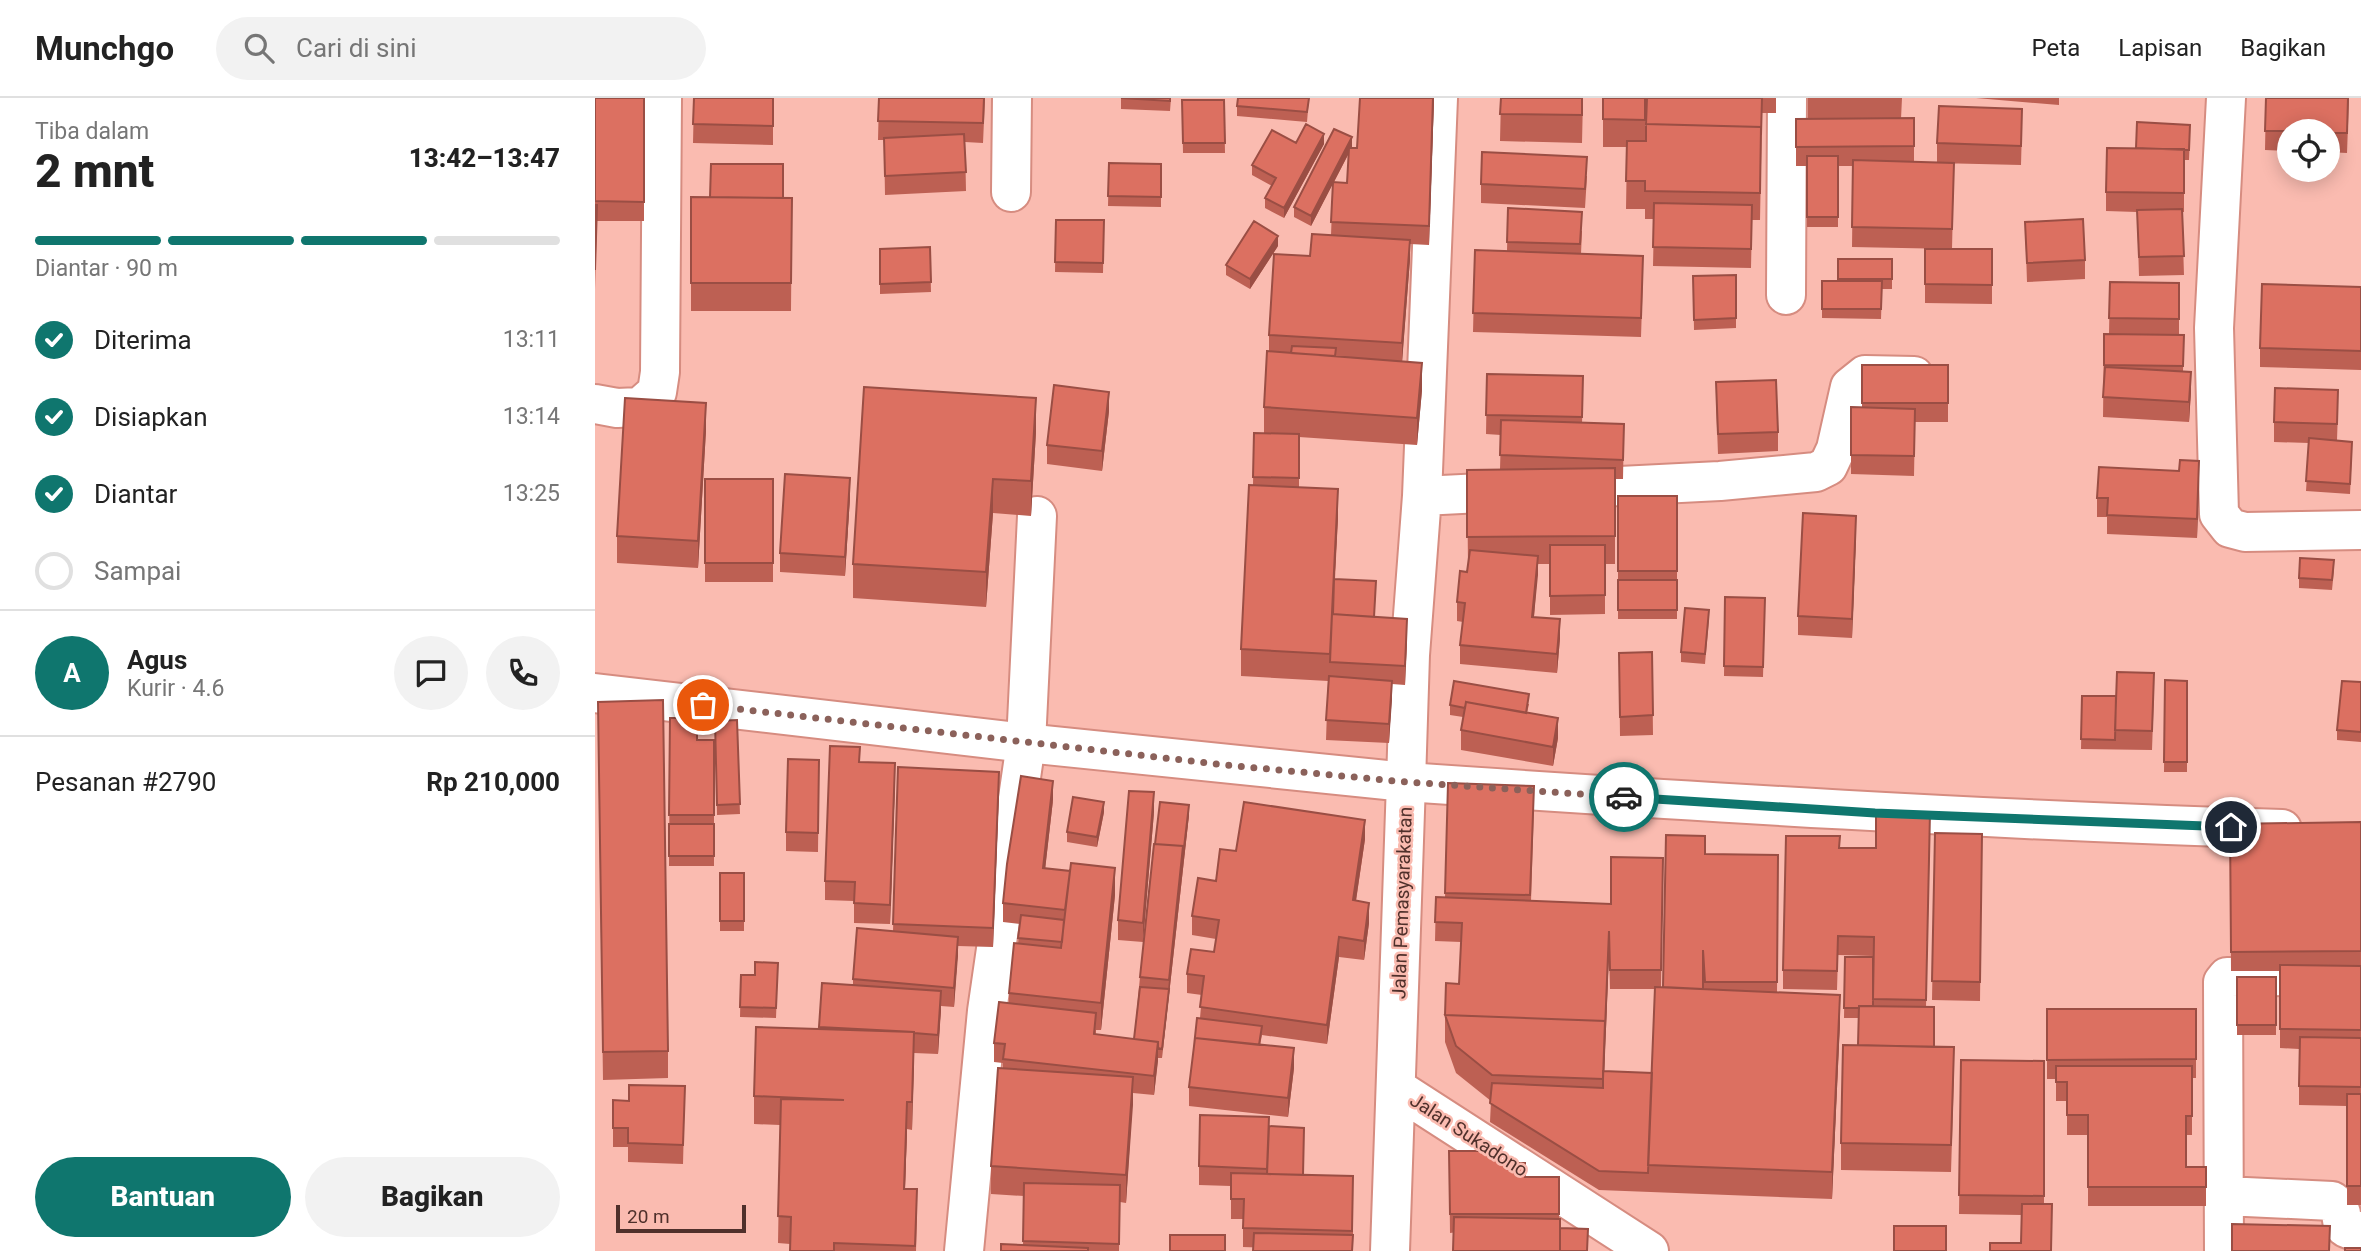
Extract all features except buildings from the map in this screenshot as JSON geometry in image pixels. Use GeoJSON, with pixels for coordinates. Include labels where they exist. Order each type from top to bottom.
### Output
{"type":"FeatureCollection","features":[{"type":"Feature","properties":{"kind":"street"},"geometry":{"type":"LineString","coordinates":[[595,404],[617,408],[640,407],[657,392],[660,373],[661,98]]}},
{"type":"Feature","properties":{"kind":"street"},"geometry":{"type":"LineString","coordinates":[[1011,98],[1011,192]]}},
{"type":"Feature","properties":{"kind":"street"},"geometry":{"type":"LineString","coordinates":[[1438,98],[1422,496],[1409,655],[1406,782],[1770,807],[2317,830]]}},
{"type":"Feature","properties":{"kind":"street"},"geometry":{"type":"LineString","coordinates":[[1786,295],[1787,98]]}},
{"type":"Feature","properties":{"kind":"street"},"geometry":{"type":"LineString","coordinates":[[2226,98],[2214,328],[2220,514],[2229,528],[2245,532],[2361,530]]}},
{"type":"Feature","properties":{"kind":"street"},"geometry":{"type":"LineString","coordinates":[[1422,496],[1720,481],[1816,472],[1828,466],[1836,449],[1850,387],[1865,375],[1916,376]]}},
{"type":"Feature","properties":{"kind":"street"},"geometry":{"type":"LineString","coordinates":[[964,1251],[987,1011],[1026,743],[1037,516]]}},
{"type":"Feature","properties":{"kind":"street","name":"Jalan Pemasyarakatan"},"geometry":{"type":"LineString","coordinates":[[595,693],[1026,743],[1406,782],[1390,1251]]}},
{"type":"Feature","properties":{"kind":"street"},"geometry":{"type":"LineString","coordinates":[[2224,1251],[2223,982],[2227,977],[2361,975]]}},
{"type":"Feature","properties":{"kind":"street","name":"Jalan Sukadono"},"geometry":{"type":"LineString","coordinates":[[1396,1088],[1649,1251]]}},
{"type":"Feature","properties":{"kind":"street"},"geometry":{"type":"LineString","coordinates":[[2225,1196],[2332,1201],[2340,1207],[2344,1228],[2347,1231],[2361,1231]]}},
{"type":"Feature","properties":{"kind":"way so far"},"geometry":{"type":"LineString","coordinates":[[703,705],[1226,765],[1406,782],[1624,797]]}},
{"type":"Feature","properties":{"kind":"route"},"geometry":{"type":"LineString","coordinates":[[1624,797],[1875,813],[2231,827]]}}]}
